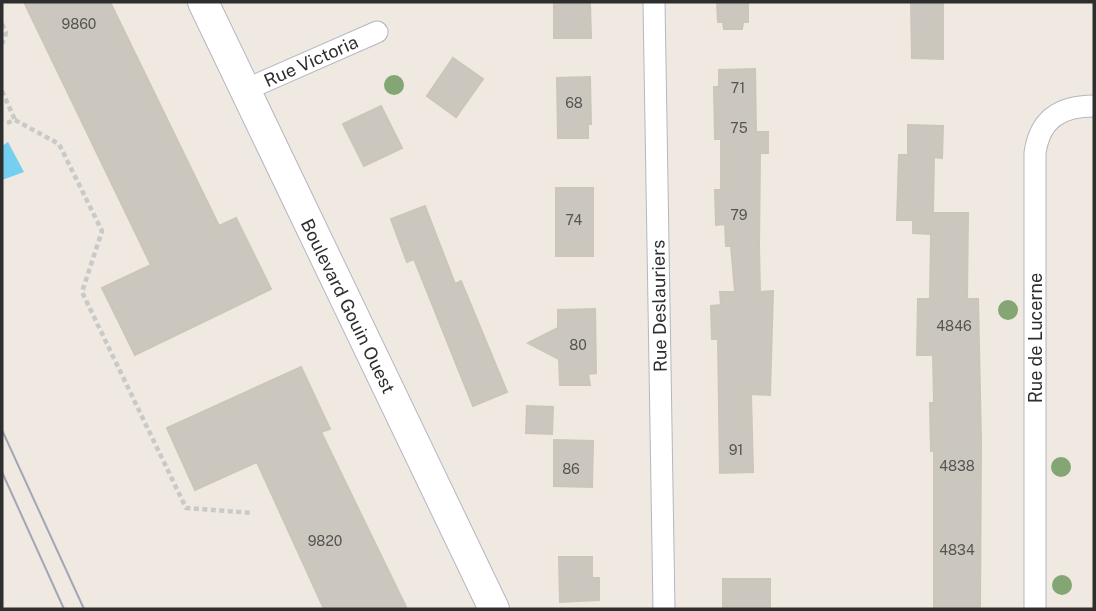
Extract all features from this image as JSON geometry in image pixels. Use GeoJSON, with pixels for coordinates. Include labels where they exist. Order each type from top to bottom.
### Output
{"type":"FeatureCollection","features":[{"type":"Feature","properties":{"kind":"main road","name":"Boulevard Gouin Ouest"},"geometry":{"type":"LineString","coordinates":[[203,2],[494,609]]}},
{"type":"Feature","properties":{"kind":"street","name":"Rue Deslauriers"},"geometry":{"type":"LineString","coordinates":[[654,2],[664,609]]}},
{"type":"Feature","properties":{"kind":"street","name":"Rue Victoria"},"geometry":{"type":"LineString","coordinates":[[245,90],[377,32]]}},
{"type":"Feature","properties":{"kind":"street","name":"Rue de Lucerne"},"geometry":{"type":"LineString","coordinates":[[1035,609],[1035,153],[1037,137],[1053,116],[1074,106],[1094,106]]}},
{"type":"Feature","properties":{"kind":"path"},"geometry":{"type":"LineString","coordinates":[[2,24],[6,33],[2,44]]}},
{"type":"Feature","properties":{"kind":"path"},"geometry":{"type":"LineString","coordinates":[[2,91],[15,120],[59,144],[103,231],[82,292],[186,508],[253,513]]}},
{"type":"Feature","properties":{"kind":"path"},"geometry":{"type":"LineString","coordinates":[[7,123],[15,120]]}},
{"type":"Feature","properties":{"kind":"water"},"geometry":{"type":"Polygon","coordinates":[[[8,142],[24,172],[2,180],[2,146],[8,142]]]}},
{"type":"Feature","properties":{"kind":"building"},"geometry":{"type":"Polygon","coordinates":[[[24,2],[110,2],[219,226],[236,218],[271,289],[135,355],[102,288],[151,265],[24,2]]]}},
{"type":"Feature","properties":{"kind":"building"},"geometry":{"type":"Polygon","coordinates":[[[554,2],[590,2],[591,38],[554,38],[554,2]]]}},
{"type":"Feature","properties":{"kind":"building"},"geometry":{"type":"Polygon","coordinates":[[[717,2],[748,2],[748,22],[743,22],[742,29],[724,29],[723,22],[718,22],[717,2]]]}},
{"type":"Feature","properties":{"kind":"building"},"geometry":{"type":"Polygon","coordinates":[[[911,2],[943,2],[943,59],[912,58],[911,2]]]}},
{"type":"Feature","properties":{"kind":"building"},"geometry":{"type":"Polygon","coordinates":[[[453,58],[483,79],[456,117],[427,96],[453,58]]]}},
{"type":"Feature","properties":{"kind":"building"},"geometry":{"type":"Polygon","coordinates":[[[755,69],[756,132],[768,132],[768,153],[760,153],[759,246],[760,292],[773,291],[770,395],[751,394],[753,472],[720,473],[718,339],[712,339],[711,306],[721,305],[720,292],[735,292],[731,246],[726,246],[725,224],[716,225],[715,190],[721,190],[721,139],[715,139],[714,87],[719,87],[719,70],[755,69]]]}},
{"type":"Feature","properties":{"kind":"building"},"geometry":{"type":"Polygon","coordinates":[[[590,77],[591,124],[588,124],[588,138],[558,138],[557,78],[590,77]]]}},
{"type":"Feature","properties":{"kind":"building"},"geometry":{"type":"Polygon","coordinates":[[[381,106],[402,148],[364,166],[343,124],[381,106]]]}},
{"type":"Feature","properties":{"kind":"building"},"geometry":{"type":"Polygon","coordinates":[[[908,125],[943,126],[942,158],[934,157],[933,213],[968,213],[967,299],[978,299],[980,609],[934,609],[934,451],[931,451],[930,403],[934,403],[933,355],[917,355],[918,299],[930,299],[931,234],[913,233],[913,220],[897,220],[899,155],[908,155],[908,125]]]}},
{"type":"Feature","properties":{"kind":"building"},"geometry":{"type":"Polygon","coordinates":[[[556,188],[593,188],[593,256],[556,256],[556,188]]]}},
{"type":"Feature","properties":{"kind":"building"},"geometry":{"type":"Polygon","coordinates":[[[425,206],[455,284],[461,281],[507,392],[473,406],[414,259],[407,262],[391,219],[425,206]]]}},
{"type":"Feature","properties":{"kind":"building"},"geometry":{"type":"Polygon","coordinates":[[[595,309],[596,373],[588,374],[590,385],[560,385],[559,359],[528,343],[558,328],[558,310],[595,309]]]}},
{"type":"Feature","properties":{"kind":"building"},"geometry":{"type":"Polygon","coordinates":[[[301,367],[330,429],[321,432],[407,609],[324,609],[257,462],[195,490],[167,428],[301,367]]]}},
{"type":"Feature","properties":{"kind":"building"},"geometry":{"type":"Polygon","coordinates":[[[527,406],[553,407],[552,434],[526,433],[527,406]]]}},
{"type":"Feature","properties":{"kind":"building"},"geometry":{"type":"Polygon","coordinates":[[[554,440],[593,441],[592,487],[554,486],[554,440]]]}},
{"type":"Feature","properties":{"kind":"building"},"geometry":{"type":"Polygon","coordinates":[[[559,557],[592,557],[592,578],[599,578],[599,600],[560,602],[559,557]]]}},
{"type":"Feature","properties":{"kind":"building"},"geometry":{"type":"Polygon","coordinates":[[[723,579],[770,579],[770,609],[723,609],[723,579]]]}},
{"type":"Feature","properties":{"kind":"tram line"},"geometry":{"type":"LineString","coordinates":[[2,430],[84,609]]}},
{"type":"Feature","properties":{"kind":"tram line"},"geometry":{"type":"LineString","coordinates":[[2,472],[64,609]]}}]}
